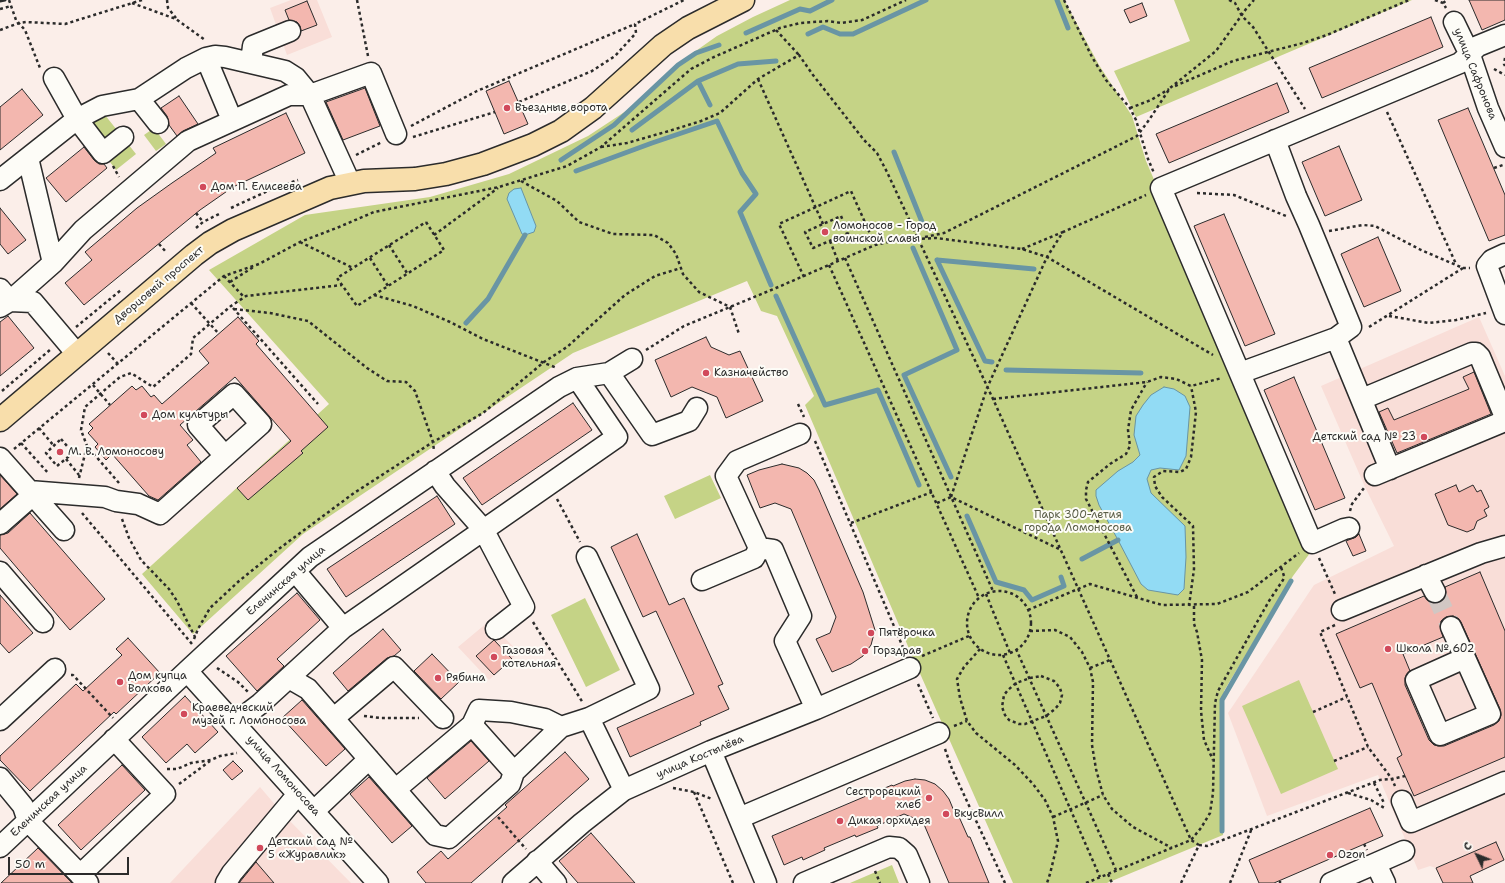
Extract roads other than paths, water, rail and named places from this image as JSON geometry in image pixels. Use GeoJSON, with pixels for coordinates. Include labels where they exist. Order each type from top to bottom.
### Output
{"type":"FeatureCollection","features":[{"type":"Feature","properties":{"kind":"main road","name":"Дворцовый проспект"},"geometry":{"type":"LineString","coordinates":[[0,420],[206,246],[233,230],[330,188],[364,181],[415,179],[446,174],[483,164],[534,145],[561,131],[593,108],[663,45],[688,28],[744,0]]}},
{"type":"Feature","properties":{"kind":"street","name":"улица Сафронова"},"geometry":{"type":"LineString","coordinates":[[1454,22],[1470,55],[1488,108],[1505,147]]}},
{"type":"Feature","properties":{"kind":"street"},"geometry":{"type":"LineString","coordinates":[[251,64],[253,46],[290,31]]}},
{"type":"Feature","properties":{"kind":"street"},"geometry":{"type":"LineString","coordinates":[[1346,528],[1312,543],[1161,188],[1460,63],[1478,46],[1505,35]]}},
{"type":"Feature","properties":{"kind":"street"},"geometry":{"type":"LineString","coordinates":[[0,180],[77,119],[102,106],[139,99],[186,68],[206,58],[225,57],[285,71],[296,78],[310,95],[350,183]]}},
{"type":"Feature","properties":{"kind":"street"},"geometry":{"type":"LineString","coordinates":[[206,58],[232,120]]}},
{"type":"Feature","properties":{"kind":"street"},"geometry":{"type":"LineString","coordinates":[[3,299],[53,263],[83,230],[188,141],[289,95],[310,95],[371,73],[396,134]]}},
{"type":"Feature","properties":{"kind":"street"},"geometry":{"type":"LineString","coordinates":[[54,78],[77,119],[103,153],[123,137]]}},
{"type":"Feature","properties":{"kind":"street"},"geometry":{"type":"LineString","coordinates":[[139,99],[158,123]]}},
{"type":"Feature","properties":{"kind":"street"},"geometry":{"type":"LineString","coordinates":[[1275,140],[1296,196],[1311,230],[1343,332],[1383,472],[1505,421]]}},
{"type":"Feature","properties":{"kind":"street"},"geometry":{"type":"LineString","coordinates":[[28,158],[53,263]]}},
{"type":"Feature","properties":{"kind":"street"},"geometry":{"type":"LineString","coordinates":[[1504,311],[1487,266],[1492,260],[1505,254]]}},
{"type":"Feature","properties":{"kind":"street"},"geometry":{"type":"LineString","coordinates":[[3,299],[33,302],[77,354]]}},
{"type":"Feature","properties":{"kind":"street"},"geometry":{"type":"LineString","coordinates":[[1239,371],[1343,332]]}},
{"type":"Feature","properties":{"kind":"street"},"geometry":{"type":"LineString","coordinates":[[1362,399],[1472,353],[1476,353],[1480,357],[1505,417]]}},
{"type":"Feature","properties":{"kind":"street","name":"Еленинская улица"},"geometry":{"type":"LineString","coordinates":[[0,846],[310,558],[559,387],[577,378],[608,373],[632,359]]}},
{"type":"Feature","properties":{"kind":"street"},"geometry":{"type":"LineString","coordinates":[[608,373],[652,436],[689,421],[697,408]]}},
{"type":"Feature","properties":{"kind":"street"},"geometry":{"type":"LineString","coordinates":[[235,723],[260,704],[343,628],[617,437],[577,378]]}},
{"type":"Feature","properties":{"kind":"street"},"geometry":{"type":"LineString","coordinates":[[759,548],[726,476],[737,461],[800,434]]}},
{"type":"Feature","properties":{"kind":"street"},"geometry":{"type":"LineString","coordinates":[[8,453],[31,493],[64,530]]}},
{"type":"Feature","properties":{"kind":"street"},"geometry":{"type":"LineString","coordinates":[[0,524],[31,493],[65,493],[105,497],[116,501],[138,504],[160,514],[225,456]]}},
{"type":"Feature","properties":{"kind":"street"},"geometry":{"type":"LineString","coordinates":[[435,471],[445,486],[483,529],[524,607],[496,629]]}},
{"type":"Feature","properties":{"kind":"street"},"geometry":{"type":"LineString","coordinates":[[1342,610],[1431,583],[1481,553],[1505,546]]}},
{"type":"Feature","properties":{"kind":"street"},"geometry":{"type":"LineString","coordinates":[[702,580],[754,558],[759,548]]}},
{"type":"Feature","properties":{"kind":"street"},"geometry":{"type":"LineString","coordinates":[[759,548],[773,550],[801,616],[785,641],[816,709]]}},
{"type":"Feature","properties":{"kind":"street"},"geometry":{"type":"LineString","coordinates":[[289,678],[308,688],[435,835],[448,838],[510,784],[514,772],[562,727],[589,718],[650,689],[587,557]]}},
{"type":"Feature","properties":{"kind":"street"},"geometry":{"type":"LineString","coordinates":[[295,571],[343,628]]}},
{"type":"Feature","properties":{"kind":"street"},"geometry":{"type":"LineString","coordinates":[[1,574],[43,622]]}},
{"type":"Feature","properties":{"kind":"street"},"geometry":{"type":"LineString","coordinates":[[1451,626],[1465,658]]}},
{"type":"Feature","properties":{"kind":"street","name":"улица Костылёва"},"geometry":{"type":"LineString","coordinates":[[513,883],[532,856],[582,823],[624,790],[711,751],[816,709],[914,663]]}},
{"type":"Feature","properties":{"kind":"street"},"geometry":{"type":"LineString","coordinates":[[334,718],[394,667],[443,718]]}},
{"type":"Feature","properties":{"kind":"street"},"geometry":{"type":"LineString","coordinates":[[0,720],[55,669]]}},
{"type":"Feature","properties":{"kind":"street","name":"улица Ломоносова"},"geometry":{"type":"LineString","coordinates":[[187,671],[378,883]]}},
{"type":"Feature","properties":{"kind":"street"},"geometry":{"type":"LineString","coordinates":[[396,789],[472,725],[479,710],[511,712],[545,719],[562,727]]}},
{"type":"Feature","properties":{"kind":"street"},"geometry":{"type":"LineString","coordinates":[[589,718],[624,790]]}},
{"type":"Feature","properties":{"kind":"street"},"geometry":{"type":"LineString","coordinates":[[472,725],[514,772]]}},
{"type":"Feature","properties":{"kind":"street"},"geometry":{"type":"LineString","coordinates":[[739,818],[939,733]]}},
{"type":"Feature","properties":{"kind":"street"},"geometry":{"type":"LineString","coordinates":[[0,778],[23,806],[28,821],[84,879],[165,794],[114,739]]}},
{"type":"Feature","properties":{"kind":"street"},"geometry":{"type":"LineString","coordinates":[[711,751],[766,883]]}},
{"type":"Feature","properties":{"kind":"street"},"geometry":{"type":"LineString","coordinates":[[314,811],[369,758]]}},
{"type":"Feature","properties":{"kind":"street"},"geometry":{"type":"LineString","coordinates":[[1394,805],[1411,822],[1505,782]]}},
{"type":"Feature","properties":{"kind":"street"},"geometry":{"type":"LineString","coordinates":[[226,883],[232,873],[298,794]]}},
{"type":"Feature","properties":{"kind":"street"},"geometry":{"type":"LineString","coordinates":[[804,883],[888,847],[899,848],[907,855],[919,883]]}},
{"type":"Feature","properties":{"kind":"street"},"geometry":{"type":"LineString","coordinates":[[1331,883],[1404,851]]}},
{"type":"Feature","properties":{"kind":"street"},"geometry":{"type":"LineString","coordinates":[[532,856],[556,883]]}},
{"type":"Feature","properties":{"kind":"street"},"geometry":{"type":"LineString","coordinates":[[1376,864],[1385,883]]}},
{"type":"Feature","properties":{"kind":"water"},"geometry":{"type":"Polygon","coordinates":[[[521,188],[536,226],[534,232],[525,235],[522,234],[507,199],[509,193],[514,189],[521,188]]]}},
{"type":"Feature","properties":{"kind":"water"},"geometry":{"type":"Polygon","coordinates":[[[1164,387],[1174,389],[1185,396],[1190,407],[1186,456],[1179,470],[1160,468],[1151,470],[1147,479],[1151,493],[1185,526],[1186,557],[1184,589],[1178,595],[1148,590],[1141,584],[1099,505],[1096,496],[1096,490],[1140,455],[1134,435],[1136,416],[1151,395],[1164,387]]]}},
{"type":"Feature","properties":{"kind":"waterway"},"geometry":{"type":"LineString","coordinates":[[746,33],[800,9],[810,11],[832,0]]}},
{"type":"Feature","properties":{"kind":"waterway"},"geometry":{"type":"LineString","coordinates":[[808,34],[823,27],[840,34],[853,34],[926,0]]}},
{"type":"Feature","properties":{"kind":"waterway"},"geometry":{"type":"LineString","coordinates":[[1057,0],[1068,28]]}},
{"type":"Feature","properties":{"kind":"waterway"},"geometry":{"type":"LineString","coordinates":[[561,160],[614,125],[678,65],[696,53],[719,45]]}},
{"type":"Feature","properties":{"kind":"waterway"},"geometry":{"type":"LineString","coordinates":[[632,130],[698,81],[738,64],[776,61]]}},
{"type":"Feature","properties":{"kind":"waterway"},"geometry":{"type":"LineString","coordinates":[[698,81],[710,105]]}},
{"type":"Feature","properties":{"kind":"waterway"},"geometry":{"type":"LineString","coordinates":[[576,171],[717,121],[742,173],[756,194],[740,212],[771,285]]}},
{"type":"Feature","properties":{"kind":"waterway"},"geometry":{"type":"LineString","coordinates":[[894,152],[922,222]]}},
{"type":"Feature","properties":{"kind":"waterway"},"geometry":{"type":"LineString","coordinates":[[466,323],[488,299],[525,235]]}},
{"type":"Feature","properties":{"kind":"waterway"},"geometry":{"type":"LineString","coordinates":[[913,248],[957,350],[904,375],[951,477]]}},
{"type":"Feature","properties":{"kind":"waterway"},"geometry":{"type":"LineString","coordinates":[[937,260],[985,361],[992,362]]}},
{"type":"Feature","properties":{"kind":"waterway"},"geometry":{"type":"LineString","coordinates":[[937,260],[1034,269]]}},
{"type":"Feature","properties":{"kind":"waterway"},"geometry":{"type":"LineString","coordinates":[[776,296],[825,405],[878,390],[919,485]]}},
{"type":"Feature","properties":{"kind":"waterway"},"geometry":{"type":"LineString","coordinates":[[1006,370],[1141,373]]}},
{"type":"Feature","properties":{"kind":"waterway"},"geometry":{"type":"LineString","coordinates":[[967,516],[996,582],[1024,590],[1032,600],[1064,586],[1061,577]]}},
{"type":"Feature","properties":{"kind":"waterway"},"geometry":{"type":"LineString","coordinates":[[1082,559],[1118,540]]}},
{"type":"Feature","properties":{"kind":"waterway"},"geometry":{"type":"LineString","coordinates":[[1222,831],[1222,700],[1291,581]]}},
{"type":"Feature","properties":{"kind":"tunnel"},"geometry":{"type":"LineString","coordinates":[[1435,592],[1451,627]]}},
{"type":"Feature","properties":{"kind":"railway"},"geometry":{"type":"LineString","coordinates":[[0,1],[5,0]]}},
{"type":"Feature","properties":{"kind":"place","name":"Въездные ворота"},"geometry":{"type":"Point","coordinates":[507,108]}},
{"type":"Feature","properties":{"kind":"place","name":"Дом П. Елисеева"},"geometry":{"type":"Point","coordinates":[203,187]}},
{"type":"Feature","properties":{"kind":"place","name":"Ломоносов - Город воинской славы"},"geometry":{"type":"Point","coordinates":[825,232]}},
{"type":"Feature","properties":{"kind":"place","name":"Казначейство"},"geometry":{"type":"Point","coordinates":[706,373]}},
{"type":"Feature","properties":{"kind":"place","name":"Дом культуры"},"geometry":{"type":"Point","coordinates":[144,415]}},
{"type":"Feature","properties":{"kind":"place","name":"Детский сад № 23"},"geometry":{"type":"Point","coordinates":[1424,437]}},
{"type":"Feature","properties":{"kind":"place","name":"М. В. Ломоносову"},"geometry":{"type":"Point","coordinates":[60,452]}},
{"type":"Feature","properties":{"kind":"place","name":"Пятёрочка"},"geometry":{"type":"Point","coordinates":[871,633]}},
{"type":"Feature","properties":{"kind":"place","name":"Школа № 602"},"geometry":{"type":"Point","coordinates":[1388,649]}},
{"type":"Feature","properties":{"kind":"place","name":"Горздрав"},"geometry":{"type":"Point","coordinates":[865,651]}},
{"type":"Feature","properties":{"kind":"place","name":"Газовая котельная"},"geometry":{"type":"Point","coordinates":[494,657]}},
{"type":"Feature","properties":{"kind":"place","name":"Рябина"},"geometry":{"type":"Point","coordinates":[438,678]}},
{"type":"Feature","properties":{"kind":"place","name":"Дом купца Волкова"},"geometry":{"type":"Point","coordinates":[120,682]}},
{"type":"Feature","properties":{"kind":"place","name":"Краеведческий музей г. Ломоносова"},"geometry":{"type":"Point","coordinates":[184,714]}},
{"type":"Feature","properties":{"kind":"place","name":"Сестрорецкий хлеб"},"geometry":{"type":"Point","coordinates":[929,798]}},
{"type":"Feature","properties":{"kind":"place","name":"ВкусВилл"},"geometry":{"type":"Point","coordinates":[946,814]}},
{"type":"Feature","properties":{"kind":"place","name":"Дикая орхидея"},"geometry":{"type":"Point","coordinates":[840,821]}},
{"type":"Feature","properties":{"kind":"place","name":"Детский сад № 5 «Журавлик»"},"geometry":{"type":"Point","coordinates":[260,848]}},
{"type":"Feature","properties":{"kind":"place","name":"Ozon"},"geometry":{"type":"Point","coordinates":[1330,855]}},
{"type":"Feature","properties":{"kind":"park label","name":"Парк 300-летия города Ломоносова"},"geometry":{"type":"Point","coordinates":[1078,521]}}]}
